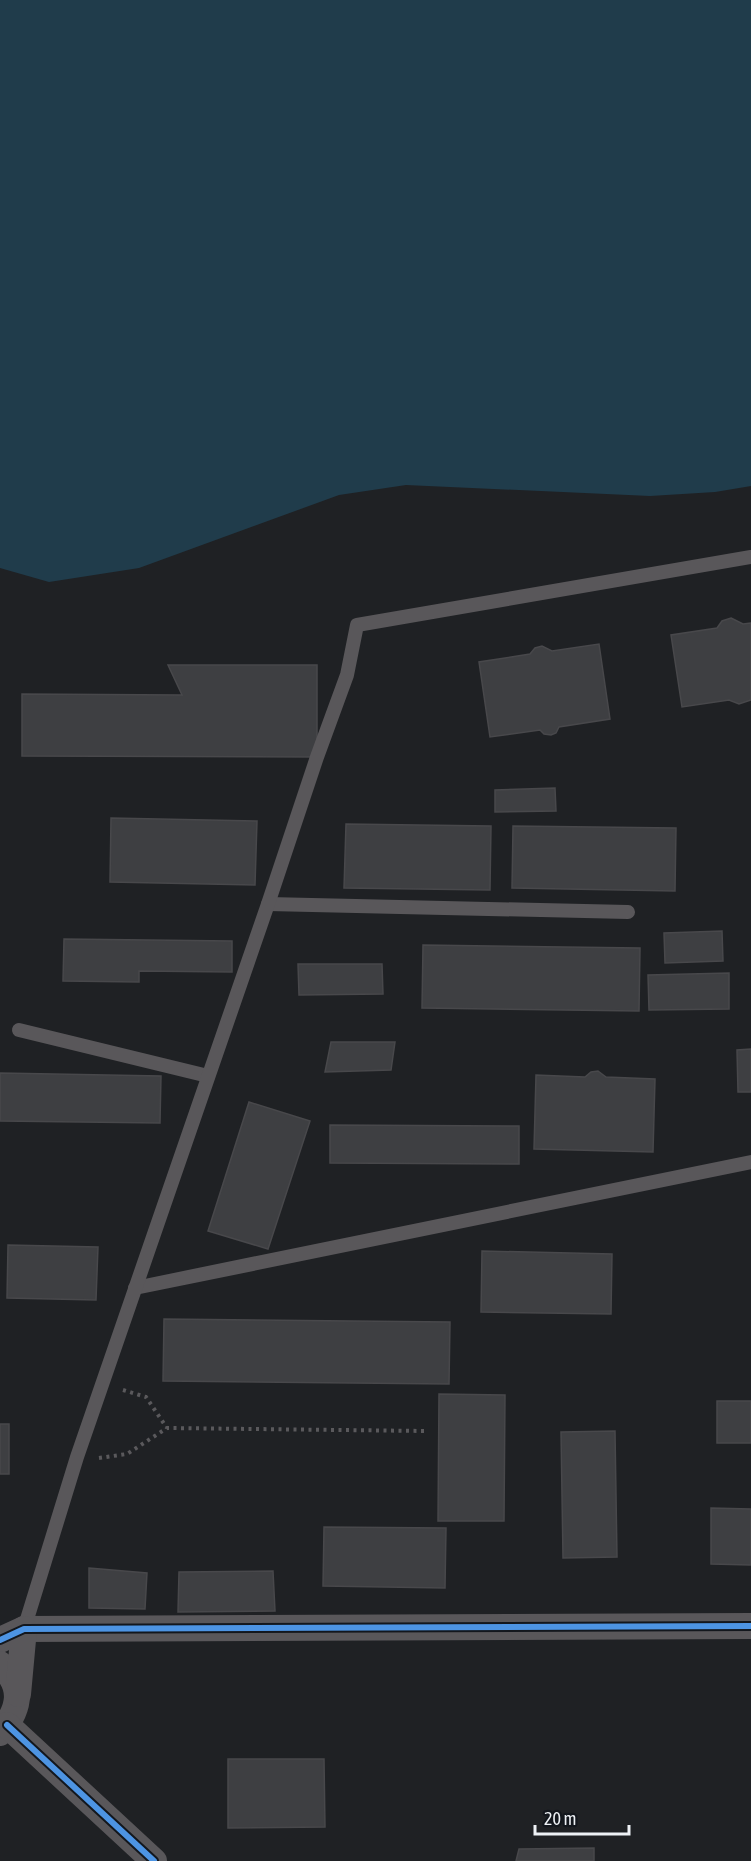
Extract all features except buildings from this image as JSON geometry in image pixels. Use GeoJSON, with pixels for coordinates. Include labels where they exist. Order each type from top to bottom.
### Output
{"type":"FeatureCollection","features":[{"type":"Feature","properties":{"kind":"street"},"geometry":{"type":"LineString","coordinates":[[0,1640],[24,1629],[751,1626]]}},
{"type":"Feature","properties":{"kind":"street"},"geometry":{"type":"LineString","coordinates":[[24,1629],[14,1716],[4,1729],[154,1861]]}},
{"type":"Feature","properties":{"kind":"street"},"geometry":{"type":"LineString","coordinates":[[0,1664],[11,1674],[18,1695]]}},
{"type":"Feature","properties":{"kind":"lane"},"geometry":{"type":"LineString","coordinates":[[24,1629],[77,1457],[347,675],[357,625],[751,558]]}},
{"type":"Feature","properties":{"kind":"lane"},"geometry":{"type":"LineString","coordinates":[[268,904],[628,912]]}},
{"type":"Feature","properties":{"kind":"lane"},"geometry":{"type":"LineString","coordinates":[[19,1030],[208,1076]]}},
{"type":"Feature","properties":{"kind":"lane"},"geometry":{"type":"LineString","coordinates":[[135,1288],[751,1162]]}},
{"type":"Feature","properties":{"kind":"path"},"geometry":{"type":"LineString","coordinates":[[103,1381],[146,1398],[167,1428]]}},
{"type":"Feature","properties":{"kind":"path"},"geometry":{"type":"LineString","coordinates":[[77,1457],[106,1458],[127,1454],[167,1428],[426,1431]]}},
{"type":"Feature","properties":{"kind":"water"},"geometry":{"type":"Polygon","coordinates":[[[0,0],[751,0],[751,486],[715,492],[650,496],[406,485],[339,495],[139,568],[49,582],[0,568],[0,0]]]}},
{"type":"Feature","properties":{"kind":"cycle path"},"geometry":{"type":"LineString","coordinates":[[0,1640],[24,1629],[751,1626]]}},
{"type":"Feature","properties":{"kind":"cycle path"},"geometry":{"type":"LineString","coordinates":[[7,1725],[154,1861]]}}]}
